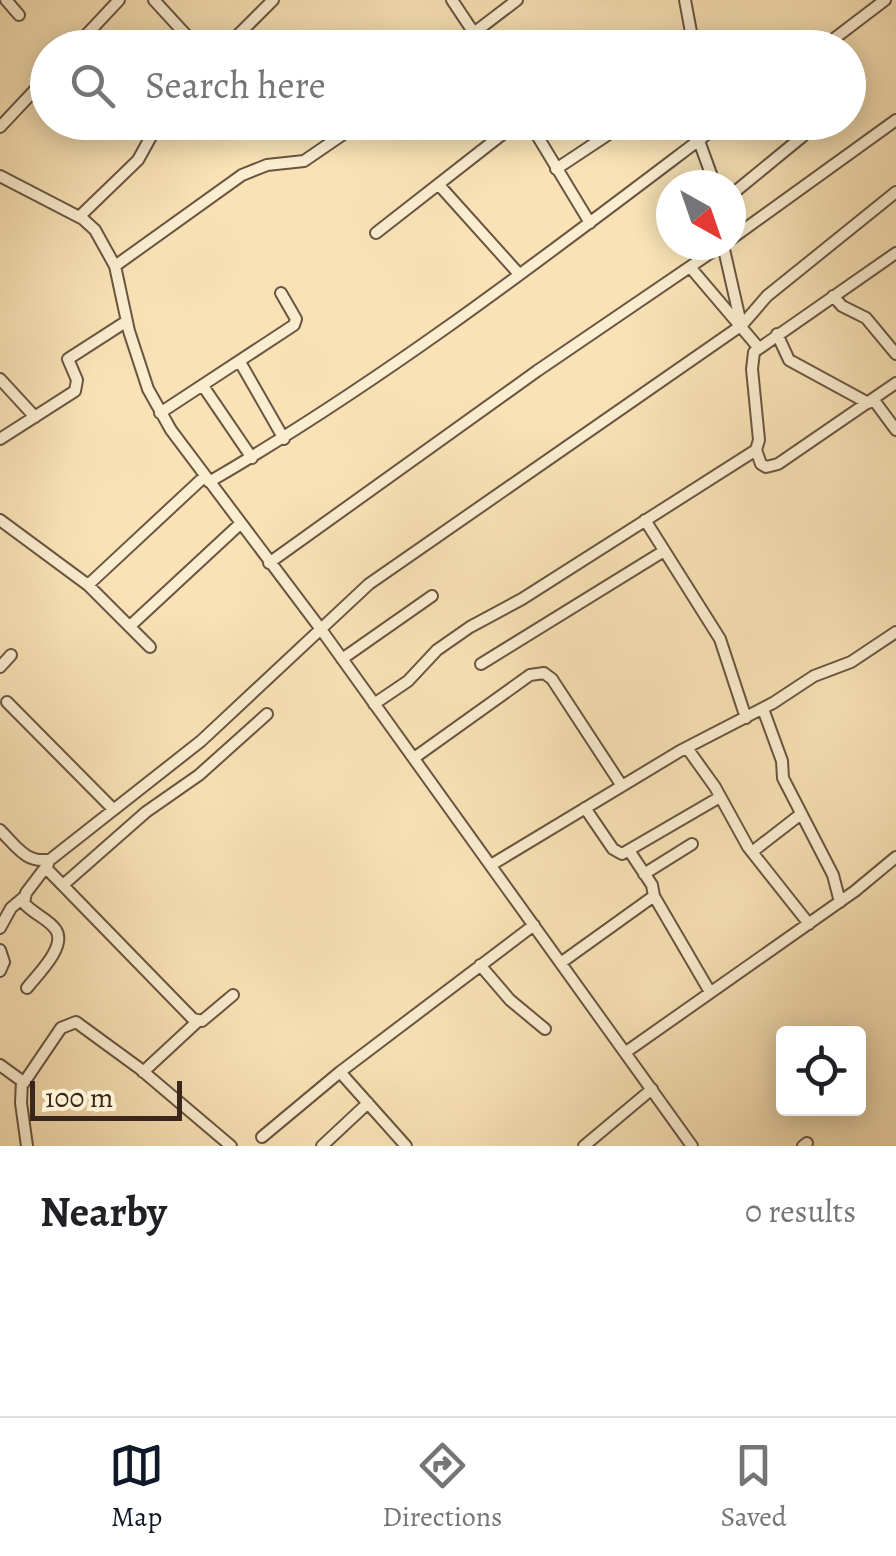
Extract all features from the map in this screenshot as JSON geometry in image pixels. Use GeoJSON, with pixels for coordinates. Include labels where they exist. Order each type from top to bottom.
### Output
{"type":"FeatureCollection","features":[{"type":"Feature","properties":{"kind":"street"},"geometry":{"type":"LineString","coordinates":[[6,0],[20,15]]}},
{"type":"Feature","properties":{"kind":"street"},"geometry":{"type":"LineString","coordinates":[[92,30],[119,0]]}},
{"type":"Feature","properties":{"kind":"street"},"geometry":{"type":"LineString","coordinates":[[154,0],[182,30]]}},
{"type":"Feature","properties":{"kind":"street"},"geometry":{"type":"LineString","coordinates":[[243,30],[273,0]]}},
{"type":"Feature","properties":{"kind":"street"},"geometry":{"type":"LineString","coordinates":[[452,0],[473,30]]}},
{"type":"Feature","properties":{"kind":"street"},"geometry":{"type":"LineString","coordinates":[[475,30],[518,0]]}},
{"type":"Feature","properties":{"kind":"street"},"geometry":{"type":"LineString","coordinates":[[685,0],[691,30]]}},
{"type":"Feature","properties":{"kind":"street"},"geometry":{"type":"LineString","coordinates":[[846,30],[885,0]]}},
{"type":"Feature","properties":{"kind":"street"},"geometry":{"type":"LineString","coordinates":[[0,127],[30,95]]}},
{"type":"Feature","properties":{"kind":"street"},"geometry":{"type":"LineString","coordinates":[[746,227],[896,120]]}},
{"type":"Feature","properties":{"kind":"street"},"geometry":{"type":"LineString","coordinates":[[79,217],[138,160],[149,140]]}},
{"type":"Feature","properties":{"kind":"street"},"geometry":{"type":"LineString","coordinates":[[114,266],[242,176],[266,165],[304,161],[335,140]]}},
{"type":"Feature","properties":{"kind":"street"},"geometry":{"type":"LineString","coordinates":[[376,234],[495,140]]}},
{"type":"Feature","properties":{"kind":"street"},"geometry":{"type":"LineString","coordinates":[[539,140],[590,223]]}},
{"type":"Feature","properties":{"kind":"street"},"geometry":{"type":"LineString","coordinates":[[556,169],[600,140]]}},
{"type":"Feature","properties":{"kind":"street"},"geometry":{"type":"LineString","coordinates":[[746,183],[799,140]]}},
{"type":"Feature","properties":{"kind":"street"},"geometry":{"type":"LineString","coordinates":[[88,585],[207,479],[284,438],[519,274],[698,141],[709,170]]}},
{"type":"Feature","properties":{"kind":"street"},"geometry":{"type":"LineString","coordinates":[[0,176],[79,217],[95,230],[114,266],[138,362],[160,413],[320,628],[692,1146]]}},
{"type":"Feature","properties":{"kind":"street"},"geometry":{"type":"LineString","coordinates":[[439,185],[519,274]]}},
{"type":"Feature","properties":{"kind":"street"},"geometry":{"type":"LineString","coordinates":[[0,928],[11,908],[49,863],[112,808],[201,741],[368,584],[742,325],[767,296],[896,192]]}},
{"type":"Feature","properties":{"kind":"street"},"geometry":{"type":"LineString","coordinates":[[374,704],[408,681],[437,650],[458,636],[756,450],[760,440],[751,359],[758,347],[896,254]]}},
{"type":"Feature","properties":{"kind":"street"},"geometry":{"type":"LineString","coordinates":[[269,563],[700,260]]}},
{"type":"Feature","properties":{"kind":"street"},"geometry":{"type":"LineString","coordinates":[[731,260],[742,325]]}},
{"type":"Feature","properties":{"kind":"street"},"geometry":{"type":"LineString","coordinates":[[690,267],[758,347]]}},
{"type":"Feature","properties":{"kind":"street"},"geometry":{"type":"LineString","coordinates":[[160,413],[294,326],[296,319],[281,293]]}},
{"type":"Feature","properties":{"kind":"street"},"geometry":{"type":"LineString","coordinates":[[833,296],[842,306],[866,318],[896,354]]}},
{"type":"Feature","properties":{"kind":"street"},"geometry":{"type":"LineString","coordinates":[[0,439],[78,387],[67,364],[72,354],[126,321]]}},
{"type":"Feature","properties":{"kind":"street"},"geometry":{"type":"LineString","coordinates":[[777,334],[789,360],[870,401],[896,430]]}},
{"type":"Feature","properties":{"kind":"street"},"geometry":{"type":"LineString","coordinates":[[240,362],[284,438]]}},
{"type":"Feature","properties":{"kind":"street"},"geometry":{"type":"LineString","coordinates":[[0,379],[36,418]]}},
{"type":"Feature","properties":{"kind":"street"},"geometry":{"type":"LineString","coordinates":[[756,450],[761,464],[772,466],[896,382]]}},
{"type":"Feature","properties":{"kind":"street"},"geometry":{"type":"LineString","coordinates":[[203,386],[252,458]]}},
{"type":"Feature","properties":{"kind":"street"},"geometry":{"type":"LineString","coordinates":[[0,520],[88,585],[150,647]]}},
{"type":"Feature","properties":{"kind":"street"},"geometry":{"type":"LineString","coordinates":[[645,520],[720,639],[746,718]]}},
{"type":"Feature","properties":{"kind":"street"},"geometry":{"type":"LineString","coordinates":[[130,626],[240,524]]}},
{"type":"Feature","properties":{"kind":"street"},"geometry":{"type":"LineString","coordinates":[[482,664],[664,551]]}},
{"type":"Feature","properties":{"kind":"street"},"geometry":{"type":"LineString","coordinates":[[342,659],[432,596]]}},
{"type":"Feature","properties":{"kind":"street"},"geometry":{"type":"LineString","coordinates":[[491,865],[687,748],[762,709],[814,676],[851,662],[896,632]]}},
{"type":"Feature","properties":{"kind":"street"},"geometry":{"type":"LineString","coordinates":[[0,667],[11,656]]}},
{"type":"Feature","properties":{"kind":"street"},"geometry":{"type":"LineString","coordinates":[[414,758],[530,675],[544,673],[552,678],[622,786]]}},
{"type":"Feature","properties":{"kind":"street"},"geometry":{"type":"LineString","coordinates":[[7,702],[112,808]]}},
{"type":"Feature","properties":{"kind":"street"},"geometry":{"type":"LineString","coordinates":[[762,709],[782,761],[783,778],[833,875],[840,902]]}},
{"type":"Feature","properties":{"kind":"street"},"geometry":{"type":"LineString","coordinates":[[63,885],[267,714]]}},
{"type":"Feature","properties":{"kind":"street"},"geometry":{"type":"LineString","coordinates":[[687,748],[752,852],[809,924]]}},
{"type":"Feature","properties":{"kind":"street"},"geometry":{"type":"LineString","coordinates":[[585,808],[613,849],[622,854],[720,797]]}},
{"type":"Feature","properties":{"kind":"street"},"geometry":{"type":"LineString","coordinates":[[752,852],[801,814]]}},
{"type":"Feature","properties":{"kind":"street"},"geometry":{"type":"LineString","coordinates":[[0,830],[28,858],[49,863]]}},
{"type":"Feature","properties":{"kind":"street"},"geometry":{"type":"LineString","coordinates":[[644,874],[692,844]]}},
{"type":"Feature","properties":{"kind":"street"},"geometry":{"type":"LineString","coordinates":[[630,852],[710,992]]}},
{"type":"Feature","properties":{"kind":"street"},"geometry":{"type":"LineString","coordinates":[[626,1052],[840,902],[896,857]]}},
{"type":"Feature","properties":{"kind":"street"},"geometry":{"type":"LineString","coordinates":[[49,863],[63,885],[198,1022]]}},
{"type":"Feature","properties":{"kind":"street"},"geometry":{"type":"LineString","coordinates":[[562,962],[654,896]]}},
{"type":"Feature","properties":{"kind":"street"},"geometry":{"type":"LineString","coordinates":[[24,897],[28,908],[58,935],[52,954],[27,988]]}},
{"type":"Feature","properties":{"kind":"street"},"geometry":{"type":"LineString","coordinates":[[262,1137],[340,1072],[534,924]]}},
{"type":"Feature","properties":{"kind":"street"},"geometry":{"type":"LineString","coordinates":[[0,950],[4,962],[0,972]]}},
{"type":"Feature","properties":{"kind":"street"},"geometry":{"type":"LineString","coordinates":[[480,965],[510,1000],[545,1029]]}},
{"type":"Feature","properties":{"kind":"street"},"geometry":{"type":"LineString","coordinates":[[143,1072],[233,995]]}},
{"type":"Feature","properties":{"kind":"street"},"geometry":{"type":"LineString","coordinates":[[27,1146],[21,1103],[23,1084],[61,1028],[70,1022],[80,1024],[143,1072],[231,1146]]}},
{"type":"Feature","properties":{"kind":"street"},"geometry":{"type":"LineString","coordinates":[[0,1065],[20,1077],[23,1084]]}},
{"type":"Feature","properties":{"kind":"street"},"geometry":{"type":"LineString","coordinates":[[340,1072],[406,1146]]}},
{"type":"Feature","properties":{"kind":"street"},"geometry":{"type":"LineString","coordinates":[[584,1146],[652,1089]]}},
{"type":"Feature","properties":{"kind":"street"},"geometry":{"type":"LineString","coordinates":[[322,1146],[368,1103]]}}]}
